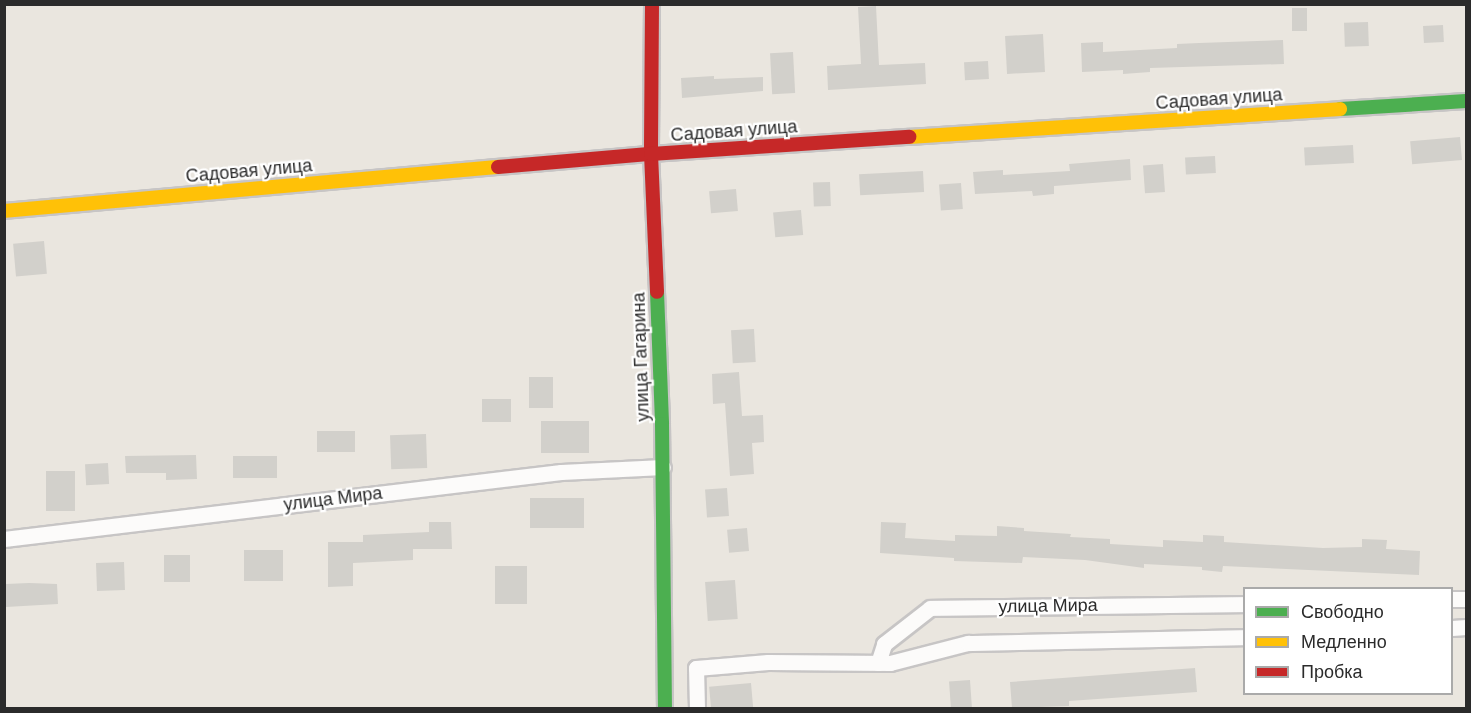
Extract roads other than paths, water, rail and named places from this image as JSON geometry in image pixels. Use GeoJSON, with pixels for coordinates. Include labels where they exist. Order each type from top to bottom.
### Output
{"type":"FeatureCollection","features":[{"type":"Feature","properties":{"kind":"street","name":"улица Гагарина"},"geometry":{"type":"LineString","coordinates":[[652,4],[651,154],[663,467],[664,708]]}},
{"type":"Feature","properties":{"kind":"street","name":"Садовая улица"},"geometry":{"type":"LineString","coordinates":[[4,211],[651,154],[1467,101]]}},
{"type":"Feature","properties":{"kind":"street","name":"улица Мира"},"geometry":{"type":"LineString","coordinates":[[4,539],[561,472],[663,467]]}},
{"type":"Feature","properties":{"kind":"street","name":"улица Мира"},"geometry":{"type":"LineString","coordinates":[[878,663],[884,644],[930,608],[1243,604]]}},
{"type":"Feature","properties":{"kind":"street","name":"улица Мира"},"geometry":{"type":"LineString","coordinates":[[697,708],[696,668],[768,662],[890,663],[968,644],[1243,637]]}}]}
